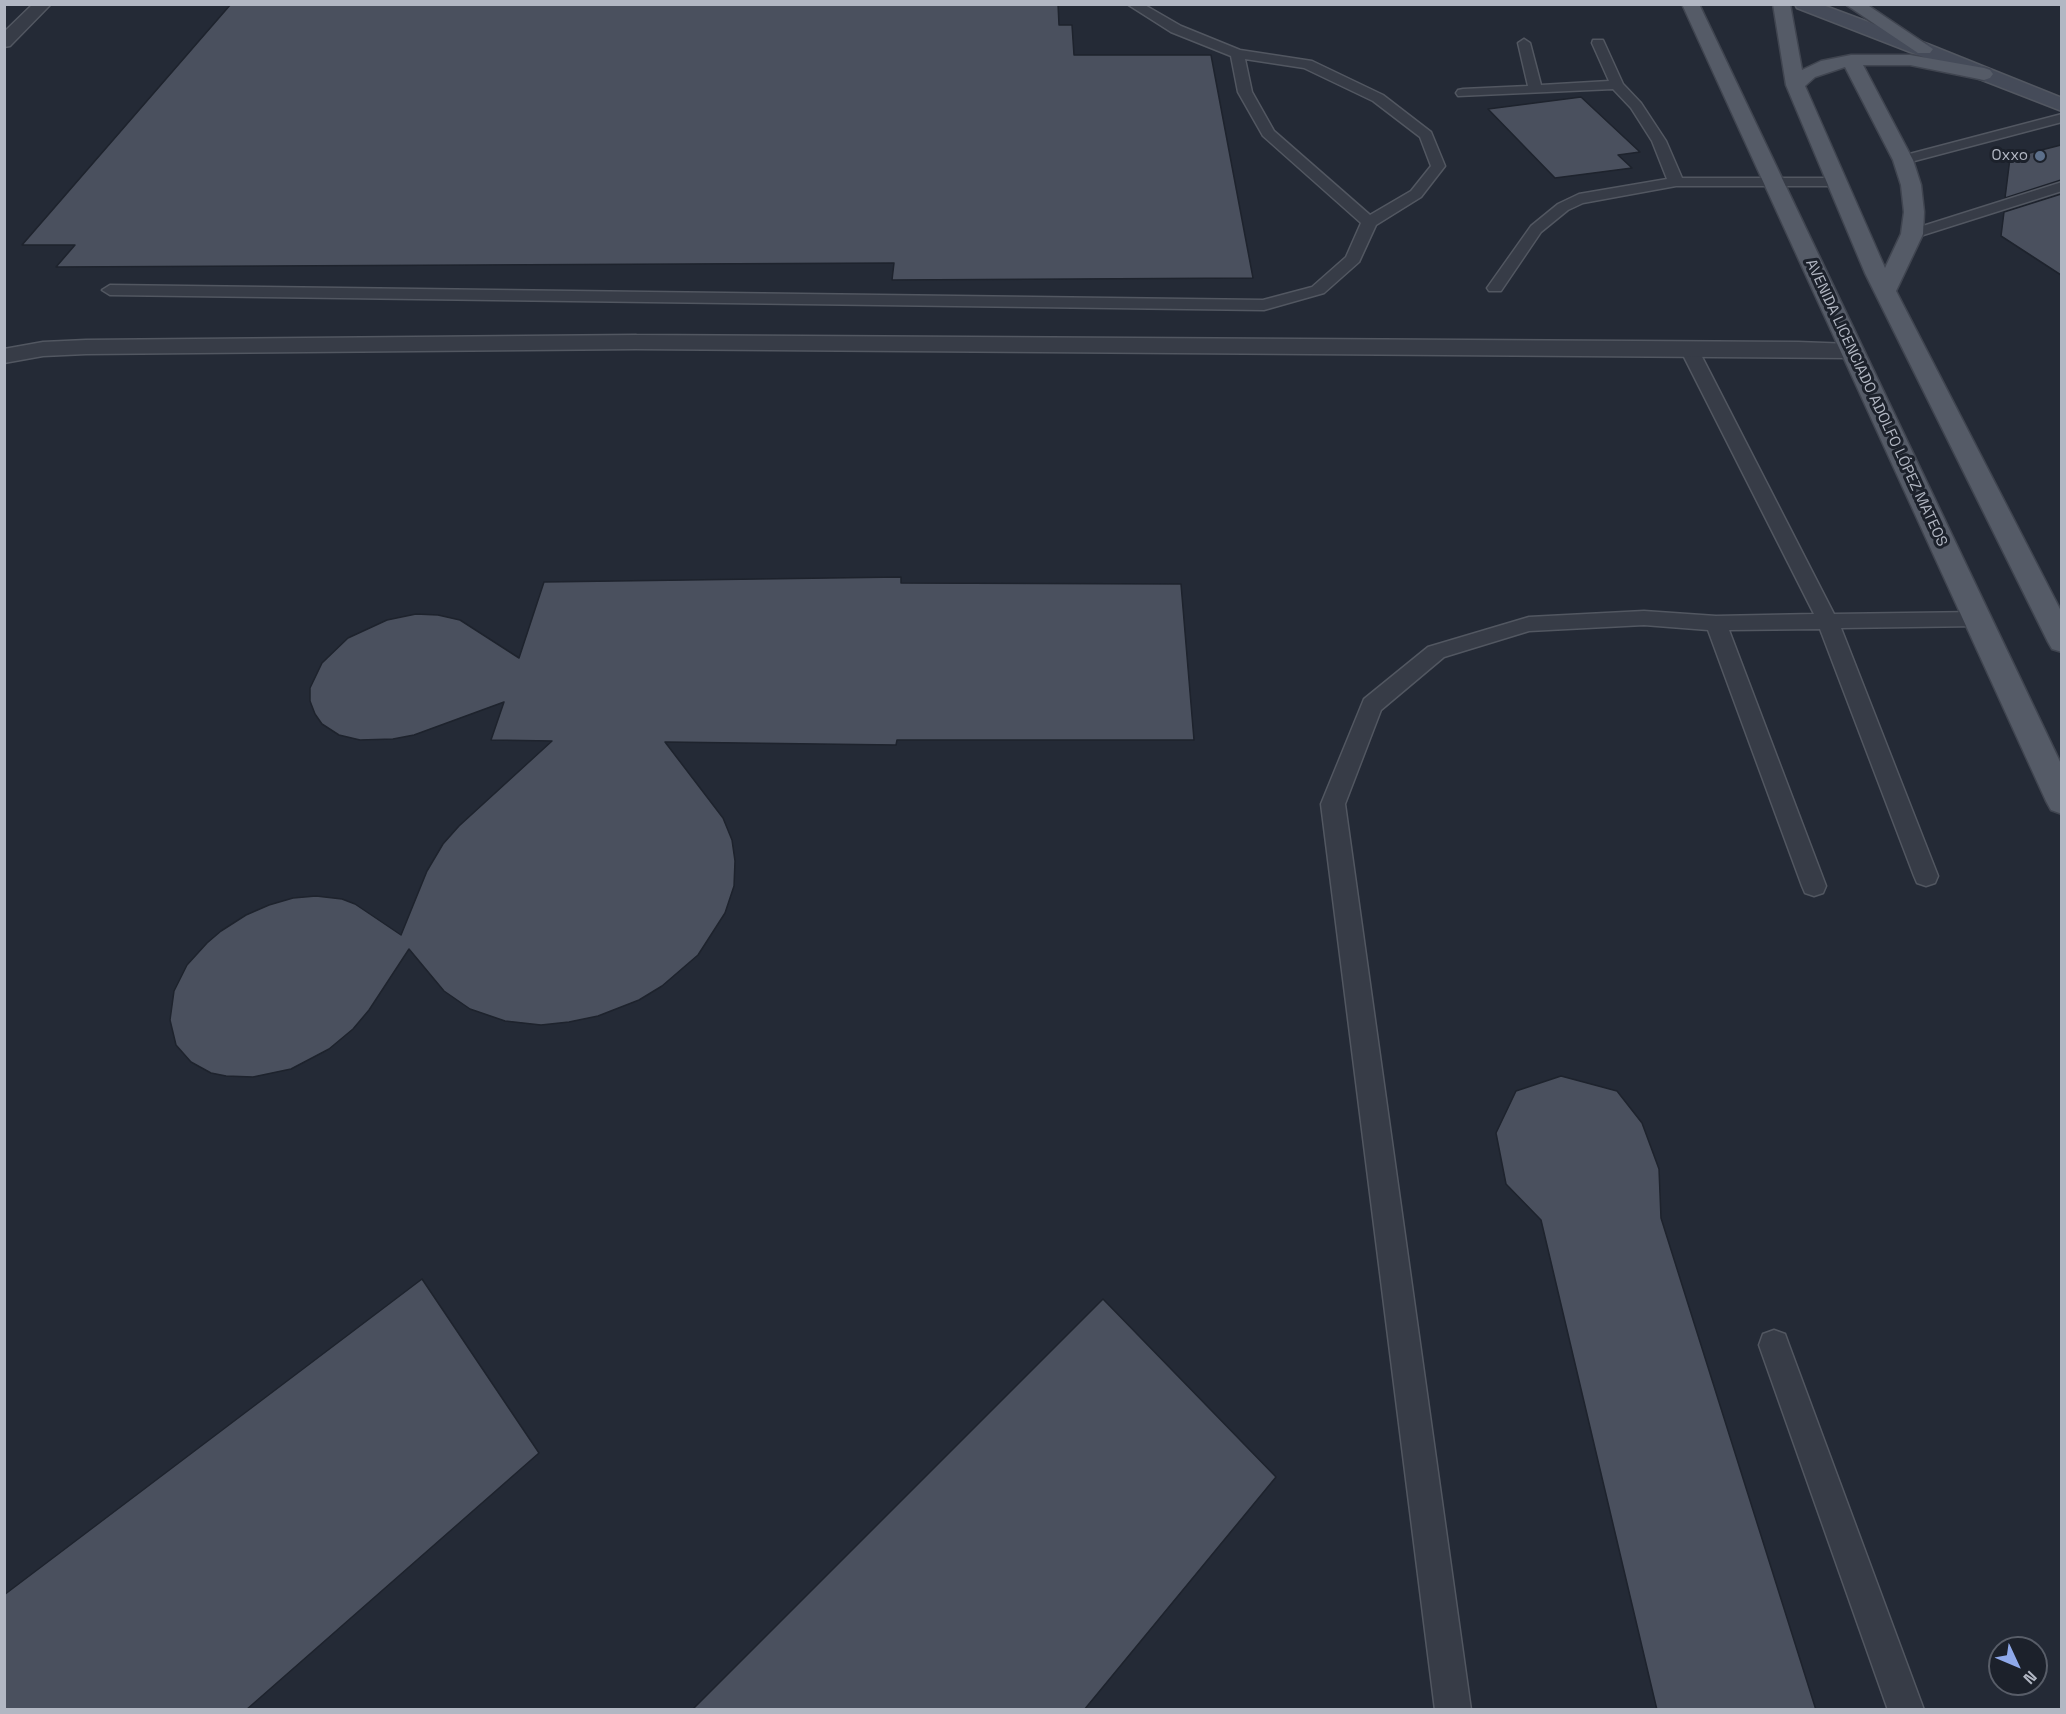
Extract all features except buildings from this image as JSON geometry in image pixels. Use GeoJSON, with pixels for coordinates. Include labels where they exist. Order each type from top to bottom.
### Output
{"type":"FeatureCollection","features":[{"type":"Feature","properties":{"kind":"main road"},"geometry":{"type":"LineString","coordinates":[[1781,4],[1795,85],[1834,182],[1885,291],[2061,642]]}},
{"type":"Feature","properties":{"kind":"main road"},"geometry":{"type":"LineString","coordinates":[[1803,4],[1924,49],[2061,105]]}},
{"type":"Feature","properties":{"kind":"main road"},"geometry":{"type":"LineString","coordinates":[[1853,4],[1924,49]]}},
{"type":"Feature","properties":{"kind":"main road","name":"AVENIDA LICENCIADO ADOLFO LÓPEZ MATEOS"},"geometry":{"type":"LineString","coordinates":[[1696,7],[1772,180],[2061,801]]}},
{"type":"Feature","properties":{"kind":"main road"},"geometry":{"type":"LineString","coordinates":[[1795,85],[1818,69],[1851,60],[1910,60],[1984,74]]}},
{"type":"Feature","properties":{"kind":"main road"},"geometry":{"type":"LineString","coordinates":[[1851,60],[1903,160],[1911,185],[1914,212],[1912,234],[1885,291]]}},
{"type":"Feature","properties":{"kind":"street"},"geometry":{"type":"LineString","coordinates":[[4,42],[43,4]]}},
{"type":"Feature","properties":{"kind":"street"},"geometry":{"type":"LineString","coordinates":[[4,356],[43,349],[86,347],[636,342],[1851,351]]}},
{"type":"Feature","properties":{"kind":"lane"},"geometry":{"type":"LineString","coordinates":[[110,290],[1264,305],[1318,290],[1353,259],[1369,222],[1416,194],[1438,166],[1426,135],[1378,98],[1307,64],[1237,54],[1176,28],[1133,4]]}},
{"type":"Feature","properties":{"kind":"lane"},"geometry":{"type":"LineString","coordinates":[[1524,43],[1535,88]]}},
{"type":"Feature","properties":{"kind":"lane"},"geometry":{"type":"LineString","coordinates":[[1598,43],[1617,85],[1636,106],[1654,132],[1676,182]]}},
{"type":"Feature","properties":{"kind":"lane"},"geometry":{"type":"LineString","coordinates":[[1237,54],[1245,92],[1268,133],[1369,222]]}},
{"type":"Feature","properties":{"kind":"lane"},"geometry":{"type":"LineString","coordinates":[[1463,93],[1617,85]]}},
{"type":"Feature","properties":{"kind":"lane"},"geometry":{"type":"LineString","coordinates":[[1903,160],[2061,118]]}},
{"type":"Feature","properties":{"kind":"lane"},"geometry":{"type":"LineString","coordinates":[[1495,288],[1536,229],[1563,207],[1599,194],[1676,182],[1772,180],[1834,182]]}},
{"type":"Feature","properties":{"kind":"lane"},"geometry":{"type":"LineString","coordinates":[[1912,234],[2061,186]]}},
{"type":"Feature","properties":{"kind":"lane"},"geometry":{"type":"LineString","coordinates":[[1689,349],[1827,620],[1926,876]]}},
{"type":"Feature","properties":{"kind":"lane"},"geometry":{"type":"LineString","coordinates":[[1453,1710],[1333,804],[1372,705],[1436,652],[1529,624],[1644,618],[1716,623],[1978,619]]}},
{"type":"Feature","properties":{"kind":"lane"},"geometry":{"type":"LineString","coordinates":[[1716,623],[1814,886]]}},
{"type":"Feature","properties":{"kind":"lane"},"geometry":{"type":"LineString","coordinates":[[1774,1345],[1906,1710]]}},
{"type":"Feature","properties":{"kind":"place","name":"Oxxo"},"geometry":{"type":"Point","coordinates":[2040,156]}}]}
